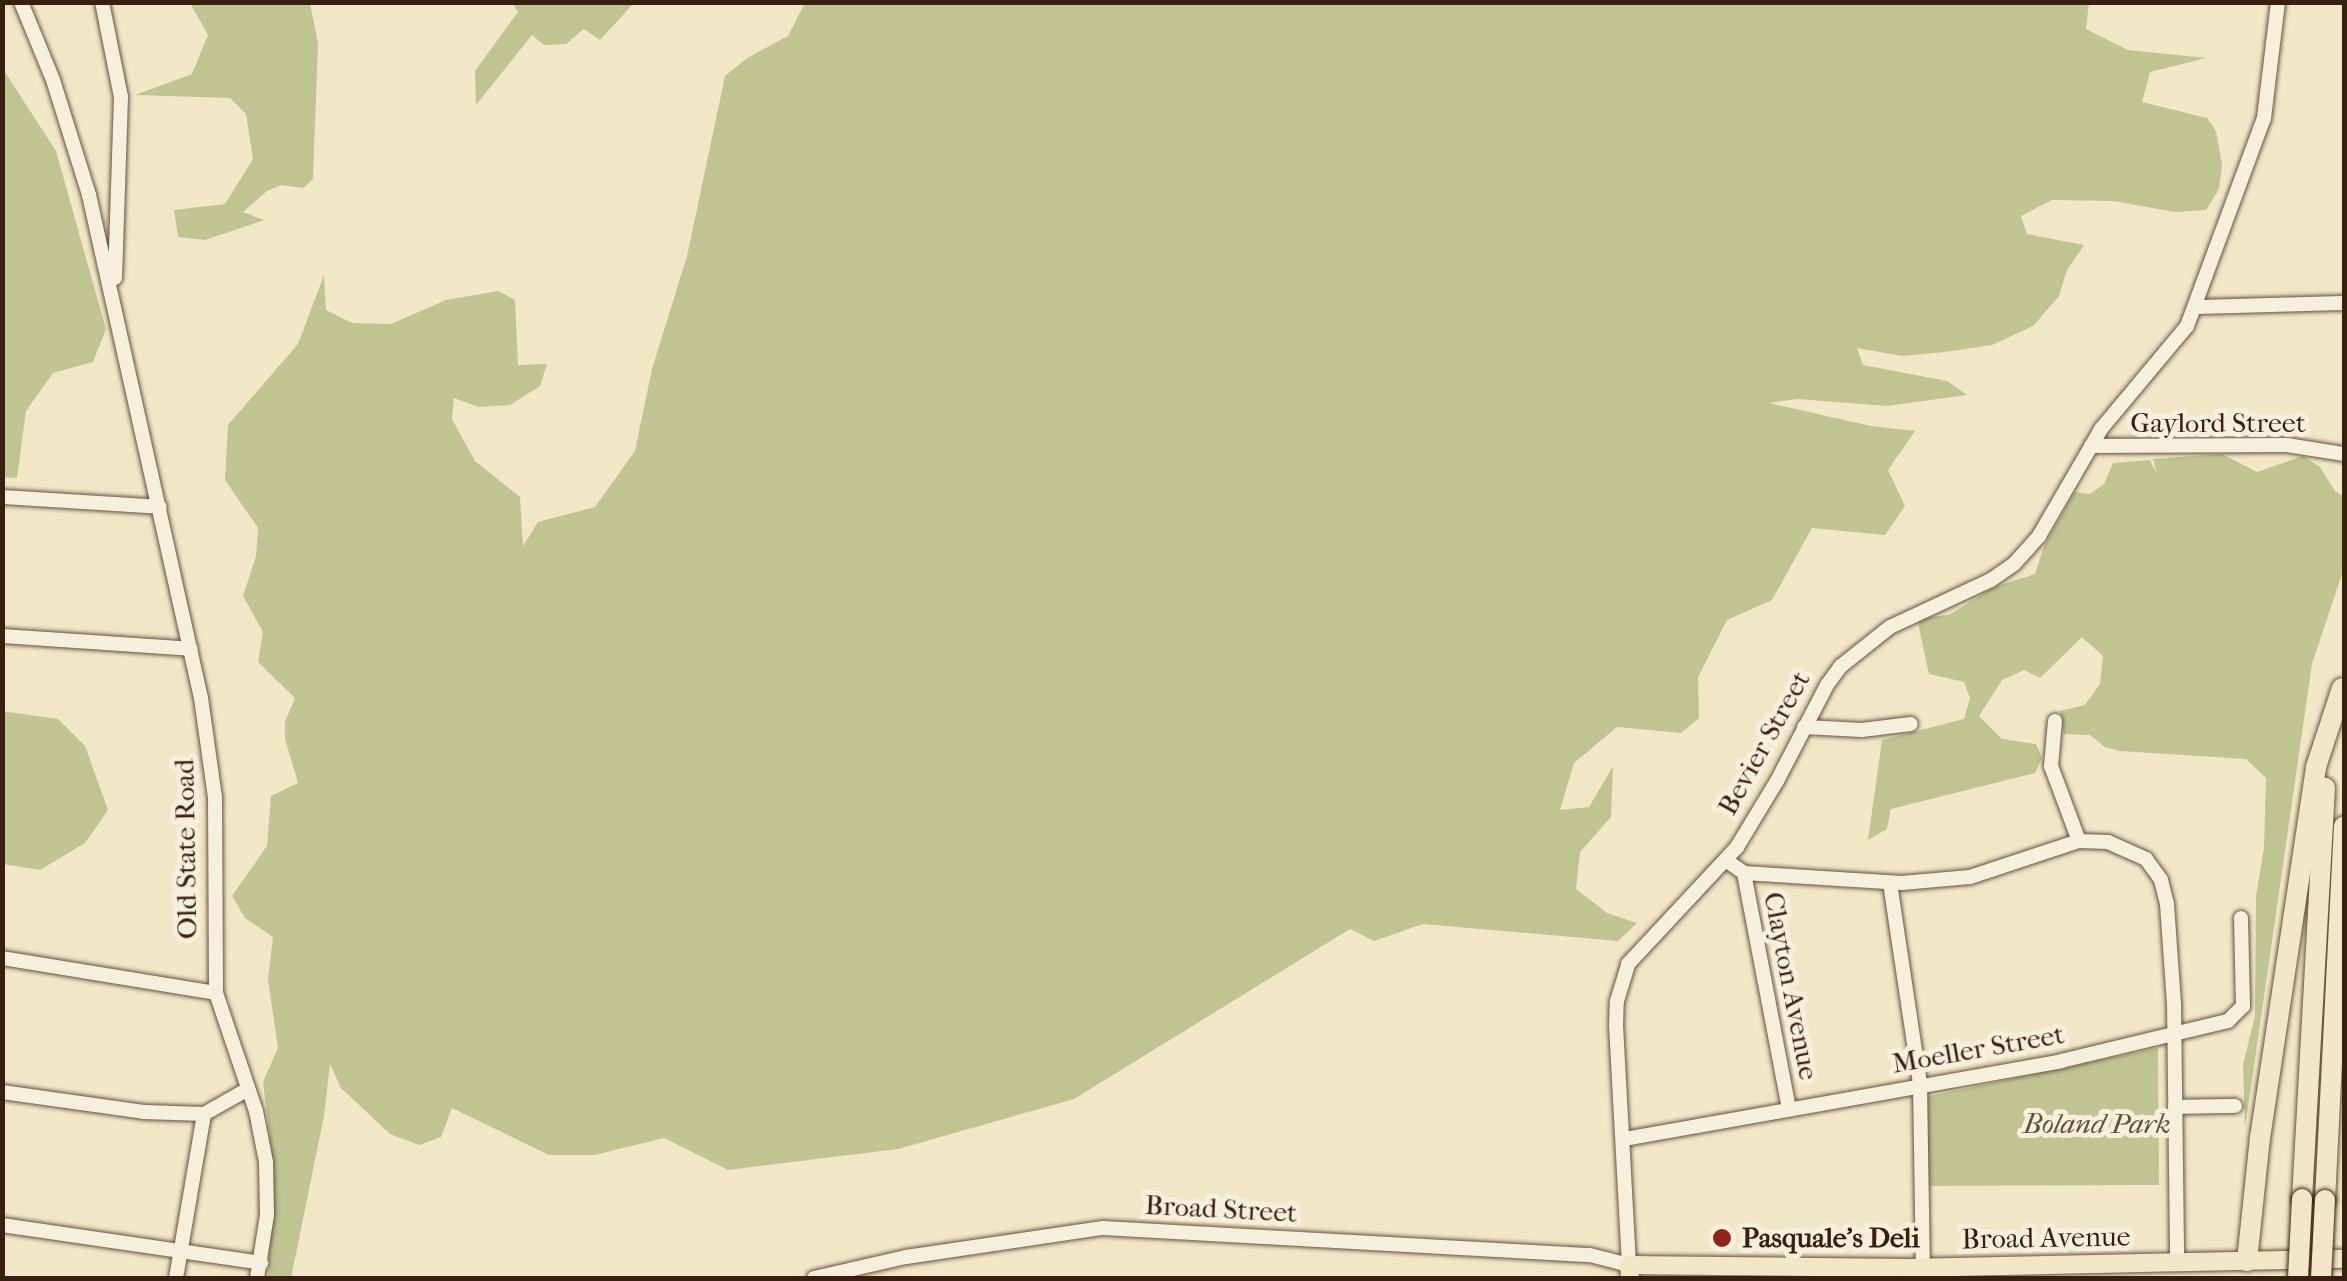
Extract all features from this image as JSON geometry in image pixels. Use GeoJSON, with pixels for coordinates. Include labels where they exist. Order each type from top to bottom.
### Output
{"type":"FeatureCollection","features":[{"type":"Feature","properties":{"kind":"highway"},"geometry":{"type":"LineString","coordinates":[[2298,1278],[2324,800],[2343,683]]}},
{"type":"Feature","properties":{"kind":"highway"},"geometry":{"type":"LineString","coordinates":[[2247,1262],[2260,1138],[2316,766],[2343,683]]}},
{"type":"Feature","properties":{"kind":"highway"},"geometry":{"type":"LineString","coordinates":[[2321,1278],[2344,826]]}},
{"type":"Feature","properties":{"kind":"main road","name":"Broad Avenue"},"geometry":{"type":"LineString","coordinates":[[1629,1272],[2344,1259]]}},
{"type":"Feature","properties":{"kind":"street","name":"Old State Road"},"geometry":{"type":"LineString","coordinates":[[21,2],[78,156],[114,299],[191,650],[215,798],[216,993],[262,1135],[268,1185],[259,1271]]}},
{"type":"Feature","properties":{"kind":"street","name":"Old State Road"},"geometry":{"type":"LineString","coordinates":[[102,2],[121,97],[114,299]]}},
{"type":"Feature","properties":{"kind":"street","name":"Bevier Street"},"geometry":{"type":"LineString","coordinates":[[1629,1272],[1626,1139],[1616,1025],[1625,970],[1648,937],[1727,861],[1768,798],[1827,685],[1854,652],[1890,627],[1991,580],[2014,564],[2039,536],[2109,418],[2178,339],[2197,306],[2264,118],[2278,2]]}},
{"type":"Feature","properties":{"kind":"street"},"geometry":{"type":"LineString","coordinates":[[2197,306],[2344,303]]}},
{"type":"Feature","properties":{"kind":"street","name":"Gaylord Street"},"geometry":{"type":"LineString","coordinates":[[2091,446],[2287,445],[2344,454]]}},
{"type":"Feature","properties":{"kind":"street"},"geometry":{"type":"LineString","coordinates":[[2,496],[160,507]]}},
{"type":"Feature","properties":{"kind":"street"},"geometry":{"type":"LineString","coordinates":[[2,636],[191,650]]}},
{"type":"Feature","properties":{"kind":"street"},"geometry":{"type":"LineString","coordinates":[[2055,722],[2050,766],[2078,841]]}},
{"type":"Feature","properties":{"kind":"street"},"geometry":{"type":"LineString","coordinates":[[1804,728],[1862,730],[1911,724]]}},
{"type":"Feature","properties":{"kind":"street"},"geometry":{"type":"LineString","coordinates":[[1727,861],[1744,873],[1890,882],[1970,877],[2078,841],[2108,842],[2136,852],[2161,880],[2168,904],[2177,1263]]}},
{"type":"Feature","properties":{"kind":"street","name":"Clayton Avenue"},"geometry":{"type":"LineString","coordinates":[[1744,873],[1789,1109]]}},
{"type":"Feature","properties":{"kind":"street"},"geometry":{"type":"LineString","coordinates":[[1890,882],[1920,1084],[1923,1268]]}},
{"type":"Feature","properties":{"kind":"street","name":"Moeller Street"},"geometry":{"type":"LineString","coordinates":[[1626,1139],[2174,1037],[2228,1022],[2241,1013],[2241,918]]}},
{"type":"Feature","properties":{"kind":"street"},"geometry":{"type":"LineString","coordinates":[[2,958],[216,993]]}},
{"type":"Feature","properties":{"kind":"street"},"geometry":{"type":"LineString","coordinates":[[2,1092],[144,1112],[204,1114],[248,1089]]}},
{"type":"Feature","properties":{"kind":"street"},"geometry":{"type":"LineString","coordinates":[[2175,1107],[2235,1106]]}},
{"type":"Feature","properties":{"kind":"street"},"geometry":{"type":"LineString","coordinates":[[176,1278],[204,1114]]}},
{"type":"Feature","properties":{"kind":"street"},"geometry":{"type":"LineString","coordinates":[[2,1225],[182,1251],[259,1271]]}},
{"type":"Feature","properties":{"kind":"street","name":"Broad Street"},"geometry":{"type":"LineString","coordinates":[[814,1278],[906,1257],[1102,1228],[1590,1254],[1629,1272]]}},
{"type":"Feature","properties":{"kind":"green space"},"geometry":{"type":"Polygon","coordinates":[[[2089,2],[2086,29],[2128,50],[2206,58],[2150,72],[2142,102],[2207,118],[2216,131],[2222,165],[2219,189],[2206,210],[2175,212],[2113,201],[2052,200],[2021,216],[2027,234],[2084,245],[2067,270],[2059,296],[2033,326],[1992,345],[1945,352],[1902,356],[1857,348],[1863,365],[1947,381],[1967,395],[1887,406],[1797,399],[1769,403],[1871,426],[1915,431],[1888,470],[1905,506],[1885,535],[1812,528],[1772,600],[1727,620],[1698,677],[1699,718],[1681,733],[1617,727],[1574,763],[1560,810],[1589,807],[1613,766],[1611,817],[1580,852],[1576,889],[1607,913],[1637,923],[1618,941],[1423,924],[1374,941],[1350,929],[1074,1099],[898,1149],[728,1170],[664,1138],[594,1155],[549,1155],[452,1108],[441,1137],[419,1145],[390,1134],[341,1088],[330,1064],[324,1116],[291,1278],[268,1278],[273,1163],[263,1082],[278,1048],[268,980],[273,937],[245,918],[232,896],[267,846],[271,796],[298,783],[285,739],[285,722],[295,698],[258,662],[263,632],[243,596],[256,556],[258,528],[225,480],[228,425],[298,344],[324,275],[326,310],[352,323],[391,324],[446,300],[498,291],[515,300],[518,365],[547,364],[540,386],[510,405],[479,407],[454,398],[452,419],[475,461],[520,497],[523,546],[538,522],[595,507],[635,451],[652,369],[687,256],[725,76],[747,58],[788,36],[805,3],[2089,2]]]}},
{"type":"Feature","properties":{"kind":"green space"},"geometry":{"type":"Polygon","coordinates":[[[190,3],[310,3],[318,43],[313,179],[303,188],[281,185],[267,191],[243,212],[264,220],[205,240],[178,237],[174,210],[225,204],[253,159],[246,114],[230,98],[135,95],[192,74],[208,35],[190,3]]]}},
{"type":"Feature","properties":{"kind":"green space"},"geometry":{"type":"Polygon","coordinates":[[[513,3],[634,3],[600,40],[584,29],[566,44],[544,45],[532,35],[476,105],[475,71],[518,12],[513,3]]]}},
{"type":"Feature","properties":{"kind":"green space"},"geometry":{"type":"Polygon","coordinates":[[[3,69],[56,151],[106,329],[93,362],[53,373],[26,411],[17,478],[2,477],[3,69]]]}},
{"type":"Feature","properties":{"kind":"green space"},"geometry":{"type":"Polygon","coordinates":[[[2222,454],[2257,472],[2303,456],[2320,467],[2335,491],[2344,497],[2344,568],[2312,664],[2245,1128],[2243,1065],[2255,1016],[2256,896],[2264,848],[2266,778],[2246,759],[2120,751],[2105,747],[2090,735],[2064,734],[2060,711],[2085,705],[2100,684],[2103,656],[2082,637],[2040,678],[2024,670],[2002,680],[1979,716],[2002,739],[2036,744],[2042,758],[2035,773],[1891,809],[1887,829],[1868,840],[1882,740],[1964,719],[1970,698],[1964,682],[1929,674],[1917,618],[1949,615],[1994,587],[2035,574],[2044,546],[2075,492],[2090,494],[2104,484],[2113,463],[2150,460],[2157,474],[2153,459],[2222,454]]]}},
{"type":"Feature","properties":{"kind":"green space"},"geometry":{"type":"Polygon","coordinates":[[[2,711],[58,719],[85,746],[108,810],[85,843],[40,870],[3,864],[2,711]]]}},
{"type":"Feature","properties":{"kind":"green space","name":"Boland Park"},"geometry":{"type":"Polygon","coordinates":[[[2158,1048],[2159,1185],[1923,1186],[1921,1098],[2158,1048]]]}},
{"type":"Feature","properties":{"kind":"place","name":"Pasquale's Deli"},"geometry":{"type":"Point","coordinates":[1722,1238]}}]}
